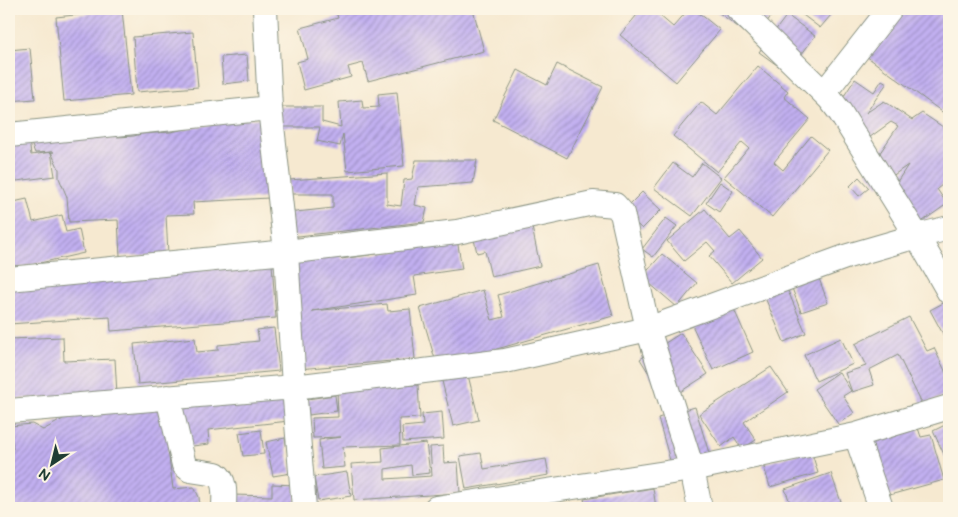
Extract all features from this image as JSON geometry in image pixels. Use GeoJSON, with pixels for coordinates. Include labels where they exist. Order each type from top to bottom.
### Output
{"type":"FeatureCollection","features":[{"type":"Feature","properties":{"kind":"street"},"geometry":{"type":"LineString","coordinates":[[265,9],[270,108],[286,252],[304,508]]}},
{"type":"Feature","properties":{"kind":"street"},"geometry":{"type":"LineString","coordinates":[[738,9],[840,112],[917,236],[949,292]]}},
{"type":"Feature","properties":{"kind":"street"},"geometry":{"type":"LineString","coordinates":[[824,94],[890,9]]}},
{"type":"Feature","properties":{"kind":"street"},"geometry":{"type":"LineString","coordinates":[[9,135],[270,108]]}},
{"type":"Feature","properties":{"kind":"street"},"geometry":{"type":"LineString","coordinates":[[9,279],[286,252],[457,232],[593,203],[615,205],[622,213],[648,329],[692,469],[700,508]]}},
{"type":"Feature","properties":{"kind":"street"},"geometry":{"type":"LineString","coordinates":[[9,411],[294,387],[505,361],[648,329],[848,256],[949,228]]}},
{"type":"Feature","properties":{"kind":"street"},"geometry":{"type":"LineString","coordinates":[[168,397],[184,465],[190,470],[220,476],[223,484],[224,508]]}},
{"type":"Feature","properties":{"kind":"street"},"geometry":{"type":"LineString","coordinates":[[436,508],[692,469],[856,435],[949,407]]}},
{"type":"Feature","properties":{"kind":"street"},"geometry":{"type":"LineString","coordinates":[[856,435],[881,508]]}},
{"type":"Feature","properties":{"kind":"building"},"geometry":{"type":"Polygon","coordinates":[[[335,9],[474,9],[484,51],[368,81],[363,63],[348,67],[351,77],[304,90],[297,62],[308,59],[300,28],[338,18],[335,9]]]}},
{"type":"Feature","properties":{"kind":"building"},"geometry":{"type":"Polygon","coordinates":[[[627,9],[639,9],[634,15],[627,9]]]}},
{"type":"Feature","properties":{"kind":"building"},"geometry":{"type":"Polygon","coordinates":[[[642,9],[652,9],[673,27],[689,9],[694,9],[720,30],[676,82],[620,35],[642,9]]]}},
{"type":"Feature","properties":{"kind":"building"},"geometry":{"type":"Polygon","coordinates":[[[714,9],[773,9],[775,11],[754,39],[714,9]]]}},
{"type":"Feature","properties":{"kind":"building"},"geometry":{"type":"Polygon","coordinates":[[[795,9],[836,9],[820,28],[795,9]]]}},
{"type":"Feature","properties":{"kind":"building"},"geometry":{"type":"Polygon","coordinates":[[[878,9],[949,9],[949,117],[851,45],[878,9]]]}},
{"type":"Feature","properties":{"kind":"building"},"geometry":{"type":"Polygon","coordinates":[[[122,10],[131,95],[64,101],[56,17],[122,10]]]}},
{"type":"Feature","properties":{"kind":"building"},"geometry":{"type":"Polygon","coordinates":[[[787,15],[815,36],[788,73],[759,52],[787,15]]]}},
{"type":"Feature","properties":{"kind":"building"},"geometry":{"type":"Polygon","coordinates":[[[193,32],[198,87],[137,92],[133,37],[193,32]]]}},
{"type":"Feature","properties":{"kind":"building"},"geometry":{"type":"Polygon","coordinates":[[[30,48],[35,99],[9,101],[9,50],[30,48]]]}},
{"type":"Feature","properties":{"kind":"building"},"geometry":{"type":"Polygon","coordinates":[[[247,55],[249,81],[223,84],[221,57],[247,55]]]}},
{"type":"Feature","properties":{"kind":"building"},"geometry":{"type":"Polygon","coordinates":[[[557,64],[603,87],[567,158],[493,120],[518,70],[547,85],[557,64]]]}},
{"type":"Feature","properties":{"kind":"building"},"geometry":{"type":"Polygon","coordinates":[[[758,66],[788,91],[784,97],[810,119],[774,162],[783,170],[811,136],[828,150],[772,217],[724,177],[749,148],[742,142],[717,172],[673,136],[701,102],[717,115],[758,66]]]}},
{"type":"Feature","properties":{"kind":"building"},"geometry":{"type":"Polygon","coordinates":[[[855,79],[874,92],[882,80],[887,83],[866,113],[884,101],[912,120],[922,113],[949,131],[949,184],[947,181],[937,189],[947,204],[906,233],[895,185],[908,165],[878,186],[867,172],[898,126],[891,122],[866,140],[831,116],[855,79]]]}},
{"type":"Feature","properties":{"kind":"building"},"geometry":{"type":"Polygon","coordinates":[[[397,92],[404,166],[347,171],[343,134],[340,146],[317,141],[320,127],[279,127],[279,107],[322,107],[322,122],[341,127],[339,102],[362,100],[363,108],[379,107],[378,94],[397,92]]]}},
{"type":"Feature","properties":{"kind":"building"},"geometry":{"type":"Polygon","coordinates":[[[264,118],[269,198],[193,202],[194,214],[166,215],[168,254],[120,256],[118,220],[69,222],[67,197],[59,178],[59,169],[51,152],[35,153],[30,141],[114,131],[117,137],[134,136],[170,132],[237,120],[264,118]]]}},
{"type":"Feature","properties":{"kind":"building"},"geometry":{"type":"Polygon","coordinates":[[[29,140],[31,155],[51,152],[55,176],[9,182],[9,160],[15,159],[13,142],[29,140]]]}},
{"type":"Feature","properties":{"kind":"building"},"geometry":{"type":"Polygon","coordinates":[[[416,160],[477,160],[473,183],[418,187],[415,205],[427,208],[424,222],[289,237],[287,213],[333,208],[333,194],[290,194],[289,180],[387,173],[387,204],[401,206],[404,180],[412,179],[416,160]]]}},
{"type":"Feature","properties":{"kind":"building"},"geometry":{"type":"Polygon","coordinates":[[[673,163],[692,177],[702,163],[721,178],[692,216],[654,188],[673,163]]]}},
{"type":"Feature","properties":{"kind":"building"},"geometry":{"type":"Polygon","coordinates":[[[859,177],[869,188],[859,196],[850,186],[859,177]]]}},
{"type":"Feature","properties":{"kind":"building"},"geometry":{"type":"Polygon","coordinates":[[[720,182],[733,191],[719,212],[706,203],[720,182]]]}},
{"type":"Feature","properties":{"kind":"building"},"geometry":{"type":"Polygon","coordinates":[[[642,192],[661,210],[642,229],[623,211],[642,192]]]}},
{"type":"Feature","properties":{"kind":"building"},"geometry":{"type":"Polygon","coordinates":[[[27,199],[33,222],[62,215],[66,232],[79,229],[84,253],[9,270],[9,203],[27,199]]]}},
{"type":"Feature","properties":{"kind":"building"},"geometry":{"type":"Polygon","coordinates":[[[705,209],[730,239],[740,231],[762,258],[732,283],[709,256],[715,251],[707,242],[684,261],[667,241],[705,209]]]}},
{"type":"Feature","properties":{"kind":"building"},"geometry":{"type":"Polygon","coordinates":[[[666,218],[677,226],[653,257],[642,249],[666,218]]]}},
{"type":"Feature","properties":{"kind":"building"},"geometry":{"type":"Polygon","coordinates":[[[532,227],[540,266],[491,277],[485,251],[477,253],[472,230],[532,227]]]}},
{"type":"Feature","properties":{"kind":"building"},"geometry":{"type":"Polygon","coordinates":[[[457,239],[462,269],[414,276],[417,295],[312,311],[387,304],[388,311],[410,309],[415,359],[298,369],[293,260],[340,253],[341,259],[397,251],[457,239]]]}},
{"type":"Feature","properties":{"kind":"building"},"geometry":{"type":"Polygon","coordinates":[[[949,241],[949,253],[948,253],[946,242],[949,241]]]}},
{"type":"Feature","properties":{"kind":"building"},"geometry":{"type":"Polygon","coordinates":[[[662,254],[697,283],[677,307],[642,277],[662,254]]]}},
{"type":"Feature","properties":{"kind":"building"},"geometry":{"type":"Polygon","coordinates":[[[272,264],[276,318],[111,331],[110,317],[9,324],[9,284],[272,264]]]}},
{"type":"Feature","properties":{"kind":"building"},"geometry":{"type":"Polygon","coordinates":[[[599,265],[613,316],[437,366],[420,308],[483,290],[492,320],[504,317],[498,295],[599,265]]]}},
{"type":"Feature","properties":{"kind":"building"},"geometry":{"type":"Polygon","coordinates":[[[817,273],[828,303],[801,312],[790,283],[817,273]]]}},
{"type":"Feature","properties":{"kind":"building"},"geometry":{"type":"Polygon","coordinates":[[[785,284],[806,333],[784,342],[763,293],[785,284]]]}},
{"type":"Feature","properties":{"kind":"building"},"geometry":{"type":"Polygon","coordinates":[[[949,300],[949,345],[930,310],[949,300]]]}},
{"type":"Feature","properties":{"kind":"building"},"geometry":{"type":"Polygon","coordinates":[[[733,307],[753,352],[713,370],[692,325],[733,307]]]}},
{"type":"Feature","properties":{"kind":"building"},"geometry":{"type":"Polygon","coordinates":[[[909,317],[927,351],[934,348],[949,379],[949,393],[923,406],[898,355],[869,370],[874,385],[852,392],[845,373],[866,366],[855,344],[909,317]]]}},
{"type":"Feature","properties":{"kind":"building"},"geometry":{"type":"Polygon","coordinates":[[[274,328],[279,371],[138,384],[134,344],[195,338],[197,352],[218,350],[218,345],[259,341],[257,330],[274,328]]]}},
{"type":"Feature","properties":{"kind":"building"},"geometry":{"type":"Polygon","coordinates":[[[681,333],[708,374],[666,401],[640,359],[681,333]]]}},
{"type":"Feature","properties":{"kind":"building"},"geometry":{"type":"Polygon","coordinates":[[[63,337],[64,361],[115,359],[117,395],[9,399],[9,339],[63,337]]]}},
{"type":"Feature","properties":{"kind":"building"},"geometry":{"type":"Polygon","coordinates":[[[841,338],[853,364],[816,381],[804,355],[841,338]]]}},
{"type":"Feature","properties":{"kind":"building"},"geometry":{"type":"Polygon","coordinates":[[[771,367],[788,392],[744,422],[756,440],[742,449],[734,437],[721,447],[699,414],[771,367]]]}},
{"type":"Feature","properties":{"kind":"building"},"geometry":{"type":"Polygon","coordinates":[[[467,371],[479,420],[453,426],[441,377],[467,371]]]}},
{"type":"Feature","properties":{"kind":"building"},"geometry":{"type":"Polygon","coordinates":[[[839,372],[851,391],[843,396],[854,413],[838,424],[814,389],[839,372]]]}},
{"type":"Feature","properties":{"kind":"building"},"geometry":{"type":"Polygon","coordinates":[[[418,385],[420,418],[399,419],[400,445],[343,447],[345,467],[322,469],[319,440],[341,437],[313,438],[312,418],[338,417],[337,388],[418,385]]]}},
{"type":"Feature","properties":{"kind":"building"},"geometry":{"type":"Polygon","coordinates":[[[285,390],[289,421],[208,430],[209,444],[168,449],[173,489],[194,487],[199,497],[200,508],[9,508],[9,449],[13,449],[10,426],[32,424],[43,430],[74,413],[285,390]]]}},
{"type":"Feature","properties":{"kind":"building"},"geometry":{"type":"Polygon","coordinates":[[[335,395],[337,411],[309,415],[307,399],[335,395]]]}},
{"type":"Feature","properties":{"kind":"building"},"geometry":{"type":"Polygon","coordinates":[[[695,407],[709,453],[671,464],[658,418],[695,407]]]}},
{"type":"Feature","properties":{"kind":"building"},"geometry":{"type":"Polygon","coordinates":[[[442,412],[444,439],[403,442],[402,427],[423,425],[422,414],[442,412]]]}},
{"type":"Feature","properties":{"kind":"building"},"geometry":{"type":"Polygon","coordinates":[[[949,423],[949,465],[933,431],[949,423]]]}},
{"type":"Feature","properties":{"kind":"building"},"geometry":{"type":"Polygon","coordinates":[[[917,425],[921,437],[931,435],[944,480],[886,496],[871,437],[917,425]]]}},
{"type":"Feature","properties":{"kind":"building"},"geometry":{"type":"Polygon","coordinates":[[[261,430],[264,454],[243,456],[239,433],[261,430]]]}},
{"type":"Feature","properties":{"kind":"building"},"geometry":{"type":"Polygon","coordinates":[[[285,438],[291,473],[273,476],[266,442],[285,438]]]}},
{"type":"Feature","properties":{"kind":"building"},"geometry":{"type":"Polygon","coordinates":[[[426,443],[430,473],[412,475],[411,465],[385,469],[385,479],[432,476],[430,447],[443,446],[444,463],[458,462],[460,493],[354,500],[351,464],[383,462],[382,448],[426,443]]]}},
{"type":"Feature","properties":{"kind":"building"},"geometry":{"type":"Polygon","coordinates":[[[811,450],[818,473],[770,487],[763,464],[811,450]]]}},
{"type":"Feature","properties":{"kind":"building"},"geometry":{"type":"Polygon","coordinates":[[[481,453],[484,469],[546,459],[549,475],[466,489],[460,456],[481,453]]]}},
{"type":"Feature","properties":{"kind":"building"},"geometry":{"type":"Polygon","coordinates":[[[347,472],[351,496],[318,501],[314,477],[347,472]]]}},
{"type":"Feature","properties":{"kind":"building"},"geometry":{"type":"Polygon","coordinates":[[[831,473],[843,508],[792,508],[785,489],[831,473]]]}},
{"type":"Feature","properties":{"kind":"building"},"geometry":{"type":"Polygon","coordinates":[[[272,484],[296,485],[295,508],[231,508],[231,495],[272,496],[272,484]]]}},
{"type":"Feature","properties":{"kind":"building"},"geometry":{"type":"Polygon","coordinates":[[[653,488],[656,508],[586,508],[584,499],[653,488]]]}},
{"type":"Feature","properties":{"kind":"building"},"geometry":{"type":"Polygon","coordinates":[[[552,493],[554,508],[466,508],[552,493]]]}}]}
